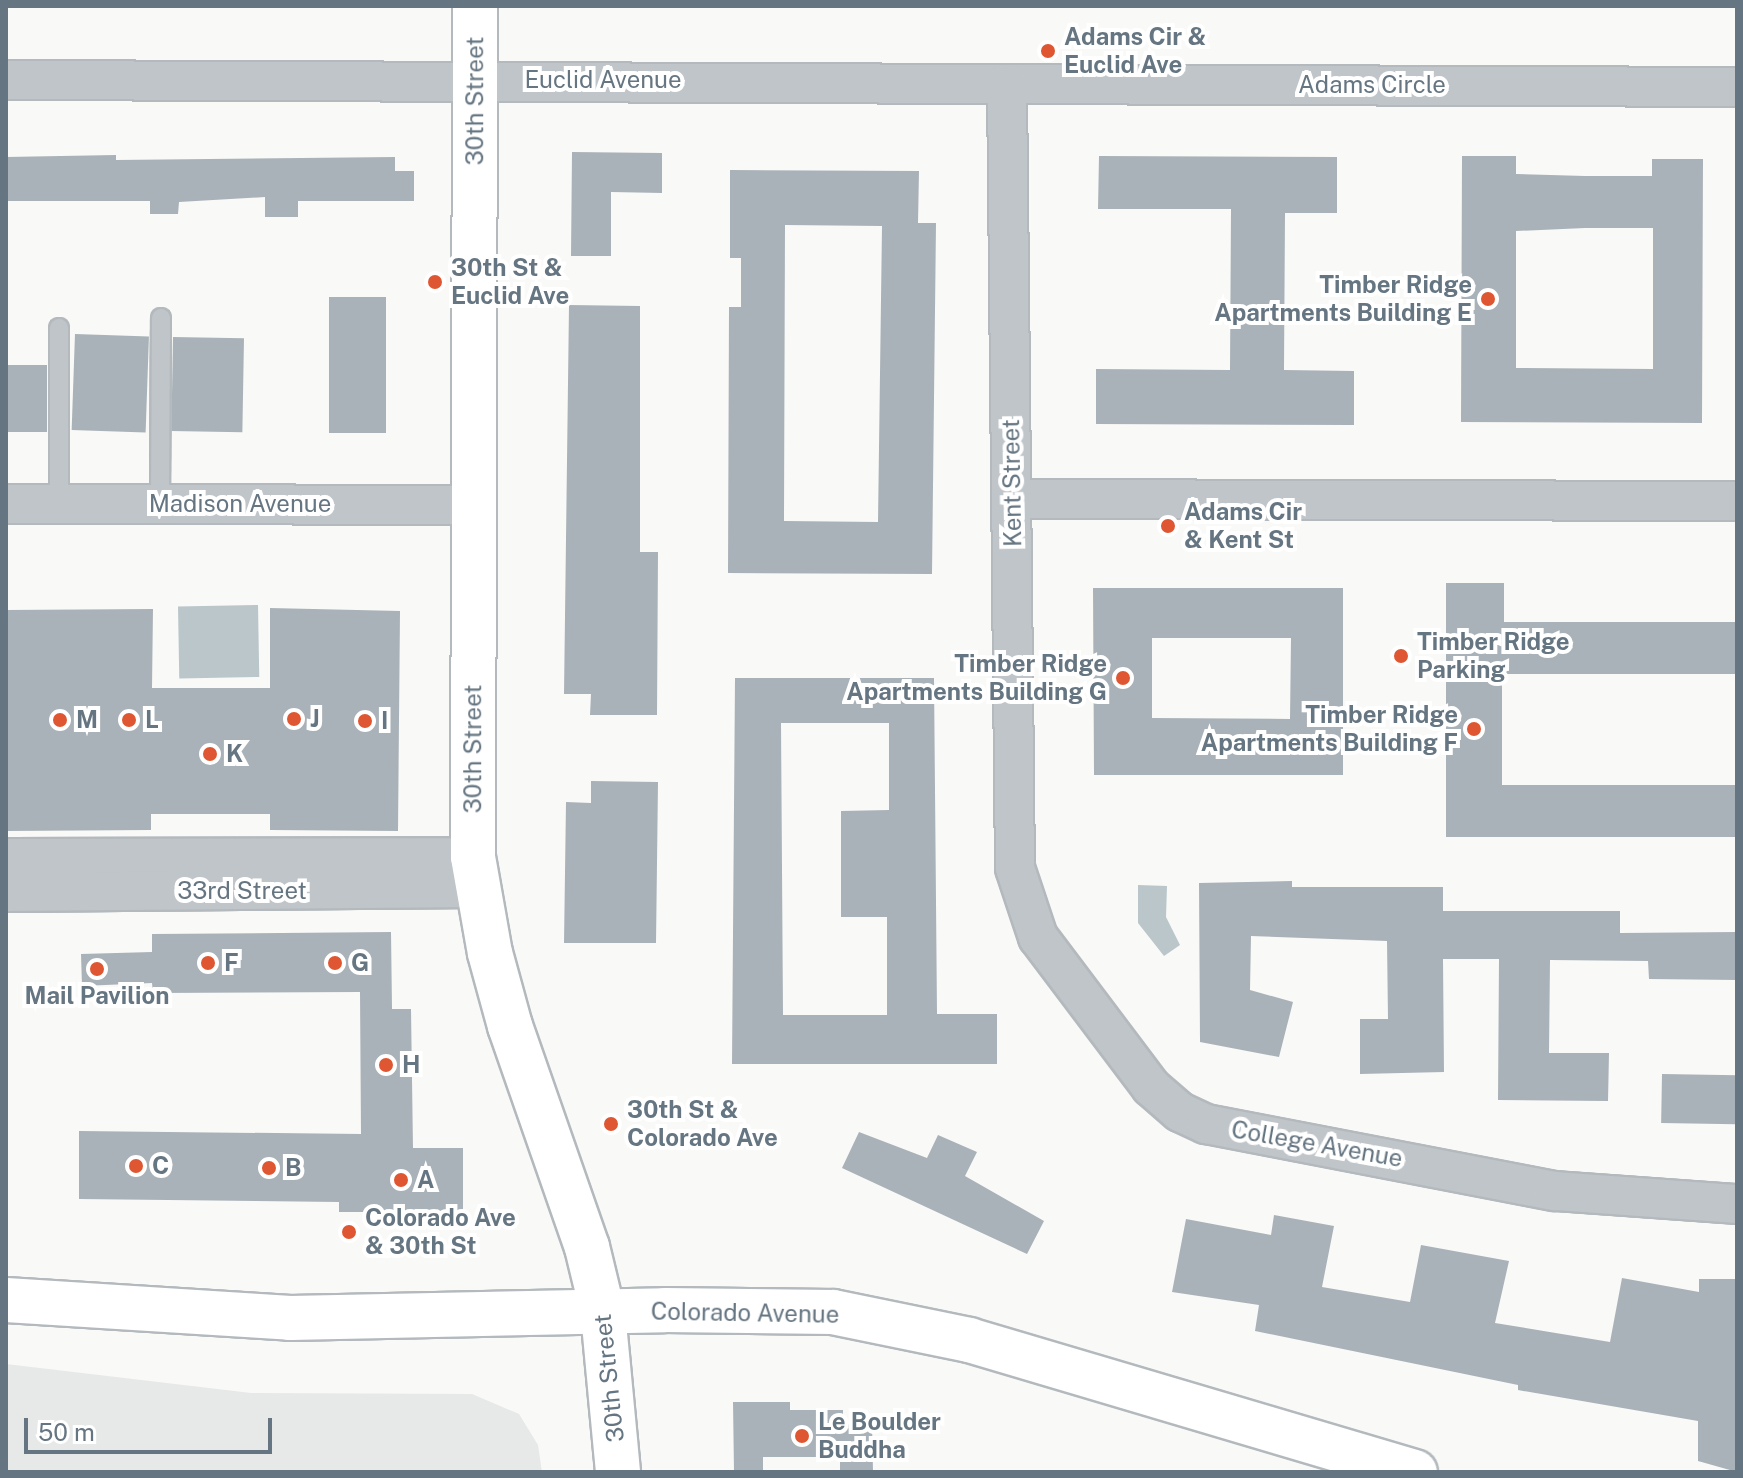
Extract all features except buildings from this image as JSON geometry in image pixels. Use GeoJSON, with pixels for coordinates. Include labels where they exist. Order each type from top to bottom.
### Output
{"type":"FeatureCollection","features":[{"type":"Feature","properties":{"kind":"main road","name":"30th Street"},"geometry":{"type":"LineString","coordinates":[[475,6],[475,872],[510,1026],[587,1247],[603,1313],[618,1472]]}},
{"type":"Feature","properties":{"kind":"main road","name":"Colorado Avenue"},"geometry":{"type":"LineString","coordinates":[[6,1300],[290,1318],[763,1309],[889,1321],[1415,1472]]}},
{"type":"Feature","properties":{"kind":"street","name":"Euclid Avenue"},"geometry":{"type":"LineString","coordinates":[[6,80],[1007,84]]}},
{"type":"Feature","properties":{"kind":"street","name":"Adams Circle"},"geometry":{"type":"LineString","coordinates":[[1007,84],[1737,87]]}},
{"type":"Feature","properties":{"kind":"street","name":"Kent Street"},"geometry":{"type":"LineString","coordinates":[[1007,84],[1017,883]]}},
{"type":"Feature","properties":{"kind":"street"},"geometry":{"type":"LineString","coordinates":[[1012,499],[1737,501]]}},
{"type":"Feature","properties":{"kind":"street","name":"Madison Avenue"},"geometry":{"type":"LineString","coordinates":[[6,504],[473,505]]}},
{"type":"Feature","properties":{"kind":"street","name":"33rd Street"},"geometry":{"type":"LineString","coordinates":[[6,858],[475,872]]}},
{"type":"Feature","properties":{"kind":"street","name":"33rd Street"},"geometry":{"type":"LineString","coordinates":[[6,892],[475,872]]}},
{"type":"Feature","properties":{"kind":"street","name":"College Avenue"},"geometry":{"type":"LineString","coordinates":[[1017,883],[1038,937],[1151,1087],[1180,1112],[1206,1124],[1555,1191],[1737,1204]]}},
{"type":"Feature","properties":{"kind":"lane"},"geometry":{"type":"LineString","coordinates":[[160,504],[161,318]]}},
{"type":"Feature","properties":{"kind":"lane"},"geometry":{"type":"LineString","coordinates":[[59,328],[59,504]]}},
{"type":"Feature","properties":{"kind":"shaded area"},"geometry":{"type":"Polygon","coordinates":[[[258,605],[259,677],[179,678],[178,606],[258,605]]]}},
{"type":"Feature","properties":{"kind":"shaded area"},"geometry":{"type":"Polygon","coordinates":[[[1138,885],[1167,886],[1166,917],[1180,945],[1164,956],[1138,923],[1138,885]]]}},
{"type":"Feature","properties":{"kind":"shaded area"},"geometry":{"type":"Polygon","coordinates":[[[6,1364],[251,1393],[472,1394],[519,1414],[538,1445],[542,1472],[6,1472],[6,1364]]]}},
{"type":"Feature","properties":{"kind":"place","name":"Adams Cir & Euclid Ave"},"geometry":{"type":"Point","coordinates":[1048,51]}},
{"type":"Feature","properties":{"kind":"place","name":"30th St & Euclid Ave"},"geometry":{"type":"Point","coordinates":[435,282]}},
{"type":"Feature","properties":{"kind":"place","name":"Timber Ridge Apartments Building E"},"geometry":{"type":"Point","coordinates":[1488,299]}},
{"type":"Feature","properties":{"kind":"place","name":"Adams Cir & Kent St"},"geometry":{"type":"Point","coordinates":[1168,526]}},
{"type":"Feature","properties":{"kind":"place","name":"Timber Ridge Parking"},"geometry":{"type":"Point","coordinates":[1401,656]}},
{"type":"Feature","properties":{"kind":"place","name":"Timber Ridge Apartments Building G"},"geometry":{"type":"Point","coordinates":[1123,678]}},
{"type":"Feature","properties":{"kind":"place","name":"J"},"geometry":{"type":"Point","coordinates":[294,719]}},
{"type":"Feature","properties":{"kind":"place","name":"M"},"geometry":{"type":"Point","coordinates":[60,720]}},
{"type":"Feature","properties":{"kind":"place","name":"L"},"geometry":{"type":"Point","coordinates":[129,720]}},
{"type":"Feature","properties":{"kind":"place","name":"I"},"geometry":{"type":"Point","coordinates":[365,721]}},
{"type":"Feature","properties":{"kind":"place","name":"Timber Ridge Apartments Building F"},"geometry":{"type":"Point","coordinates":[1474,729]}},
{"type":"Feature","properties":{"kind":"place","name":"K"},"geometry":{"type":"Point","coordinates":[210,754]}},
{"type":"Feature","properties":{"kind":"place","name":"F"},"geometry":{"type":"Point","coordinates":[208,963]}},
{"type":"Feature","properties":{"kind":"place","name":"G"},"geometry":{"type":"Point","coordinates":[335,963]}},
{"type":"Feature","properties":{"kind":"place","name":"Mail Pavilion"},"geometry":{"type":"Point","coordinates":[97,969]}},
{"type":"Feature","properties":{"kind":"place","name":"H"},"geometry":{"type":"Point","coordinates":[386,1065]}},
{"type":"Feature","properties":{"kind":"place","name":"30th St & Colorado Ave"},"geometry":{"type":"Point","coordinates":[611,1124]}},
{"type":"Feature","properties":{"kind":"place","name":"C"},"geometry":{"type":"Point","coordinates":[136,1166]}},
{"type":"Feature","properties":{"kind":"place","name":"B"},"geometry":{"type":"Point","coordinates":[269,1168]}},
{"type":"Feature","properties":{"kind":"place","name":"A"},"geometry":{"type":"Point","coordinates":[401,1180]}},
{"type":"Feature","properties":{"kind":"place","name":"Colorado Ave & 30th St"},"geometry":{"type":"Point","coordinates":[349,1232]}},
{"type":"Feature","properties":{"kind":"place","name":"Le Boulder Buddha"},"geometry":{"type":"Point","coordinates":[802,1436]}}]}
